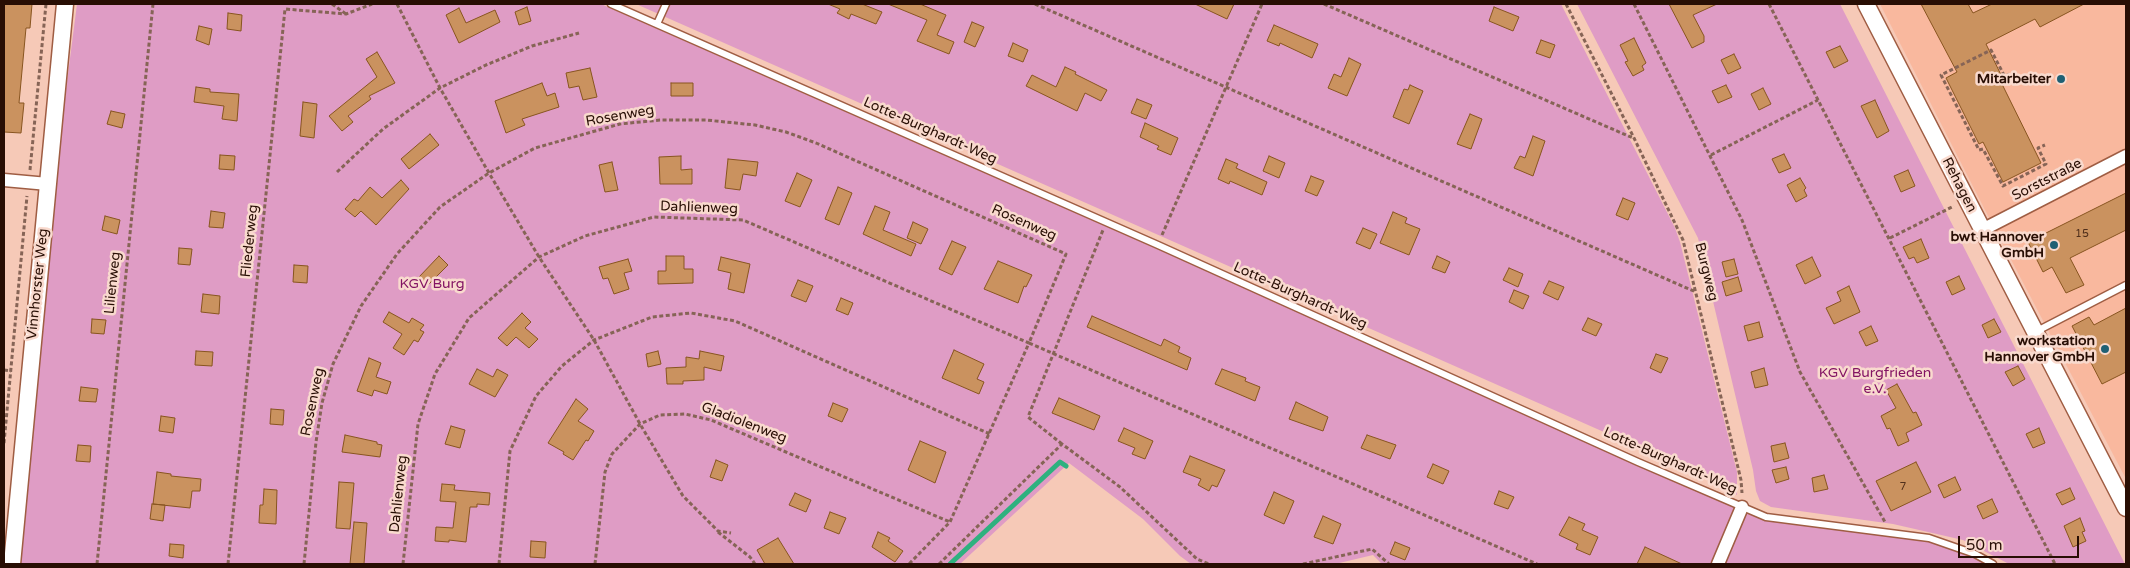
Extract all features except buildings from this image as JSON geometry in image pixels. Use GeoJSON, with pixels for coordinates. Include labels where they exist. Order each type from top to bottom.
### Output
{"type":"FeatureCollection","features":[{"type":"Feature","properties":{"kind":"street","name":"Vinnhorster Weg"},"geometry":{"type":"LineString","coordinates":[[12,564],[65,4]]}},
{"type":"Feature","properties":{"kind":"street","name":"Rehagen"},"geometry":{"type":"LineString","coordinates":[[1866,4],[2034,332],[2125,502]]}},
{"type":"Feature","properties":{"kind":"street","name":"Sorststraße"},"geometry":{"type":"LineString","coordinates":[[1982,230],[2126,156]]}},
{"type":"Feature","properties":{"kind":"street"},"geometry":{"type":"LineString","coordinates":[[4,180],[48,184]]}},
{"type":"Feature","properties":{"kind":"street"},"geometry":{"type":"LineString","coordinates":[[1718,564],[1742,506]]}},
{"type":"Feature","properties":{"kind":"lane","name":"Lotte-Burghardt-Weg"},"geometry":{"type":"LineString","coordinates":[[611,4],[1766,516],[1929,538],[1975,554],[1993,564]]}},
{"type":"Feature","properties":{"kind":"lane"},"geometry":{"type":"LineString","coordinates":[[657,24],[666,4]]}},
{"type":"Feature","properties":{"kind":"lane"},"geometry":{"type":"LineString","coordinates":[[2034,332],[2126,284]]}},
{"type":"Feature","properties":{"kind":"path"},"geometry":{"type":"LineString","coordinates":[[4,443],[46,4]]}},
{"type":"Feature","properties":{"kind":"path","name":"Lilienweg"},"geometry":{"type":"LineString","coordinates":[[96,564],[153,4]]}},
{"type":"Feature","properties":{"kind":"path"},"geometry":{"type":"LineString","coordinates":[[332,4],[346,14]]}},
{"type":"Feature","properties":{"kind":"path","name":"Fliederweg"},"geometry":{"type":"LineString","coordinates":[[228,564],[285,9],[346,14],[372,4]]}},
{"type":"Feature","properties":{"kind":"path"},"geometry":{"type":"LineString","coordinates":[[397,4],[440,88],[489,173],[540,257],[594,340],[640,424],[683,496],[718,531],[750,557],[755,564]]}},
{"type":"Feature","properties":{"kind":"path"},"geometry":{"type":"LineString","coordinates":[[1035,4],[1696,292]]}},
{"type":"Feature","properties":{"kind":"path"},"geometry":{"type":"LineString","coordinates":[[1158,245],[1262,4]]}},
{"type":"Feature","properties":{"kind":"path"},"geometry":{"type":"LineString","coordinates":[[1324,4],[1634,138]]}},
{"type":"Feature","properties":{"kind":"path","name":"Burgweg"},"geometry":{"type":"LineString","coordinates":[[1566,4],[1683,240],[1741,480],[1742,506]]}},
{"type":"Feature","properties":{"kind":"path"},"geometry":{"type":"LineString","coordinates":[[1634,4],[1711,154],[1742,220],[1800,372],[1891,534]]}},
{"type":"Feature","properties":{"kind":"path"},"geometry":{"type":"LineString","coordinates":[[1769,4],[2055,564]]}},
{"type":"Feature","properties":{"kind":"path"},"geometry":{"type":"LineString","coordinates":[[337,172],[383,129],[440,88],[486,65],[532,46],[578,33]]}},
{"type":"Feature","properties":{"kind":"path"},"geometry":{"type":"LineString","coordinates":[[2009,74],[2005,77],[1991,50],[1941,75],[1979,150],[1983,149],[2003,186],[2046,164],[2038,148],[2046,144]]}},
{"type":"Feature","properties":{"kind":"path"},"geometry":{"type":"LineString","coordinates":[[1711,154],[1818,100]]}},
{"type":"Feature","properties":{"kind":"path","name":"Rosenweg"},"geometry":{"type":"LineString","coordinates":[[304,564],[316,442],[322,403],[333,364],[361,306],[397,254],[440,207],[489,173],[534,148],[620,124],[660,120],[706,120],[755,125],[786,132],[816,143],[1066,254],[1029,343]]}},
{"type":"Feature","properties":{"kind":"path"},"geometry":{"type":"LineString","coordinates":[[1890,238],[1966,200]]}},
{"type":"Feature","properties":{"kind":"path","name":"Dahlienweg"},"geometry":{"type":"LineString","coordinates":[[403,564],[418,424],[436,374],[469,318],[540,257],[585,236],[654,217],[743,220],[1029,343]]}},
{"type":"Feature","properties":{"kind":"path"},"geometry":{"type":"LineString","coordinates":[[1106,223],[1055,354],[1028,417],[1120,487],[1197,559],[1209,564]]}},
{"type":"Feature","properties":{"kind":"path"},"geometry":{"type":"LineString","coordinates":[[499,564],[510,450],[536,396],[562,366],[594,340],[652,317],[691,314],[735,320],[990,434]]}},
{"type":"Feature","properties":{"kind":"path"},"geometry":{"type":"LineString","coordinates":[[910,564],[950,522],[1029,343],[1537,564]]}},
{"type":"Feature","properties":{"kind":"path"},"geometry":{"type":"LineString","coordinates":[[4,370],[10,371]]}},
{"type":"Feature","properties":{"kind":"path","name":"Gladiolenweg"},"geometry":{"type":"LineString","coordinates":[[595,564],[605,472],[612,454],[640,424],[660,415],[685,414],[711,420],[950,522]]}},
{"type":"Feature","properties":{"kind":"path"},"geometry":{"type":"LineString","coordinates":[[939,564],[1062,444]]}},
{"type":"Feature","properties":{"kind":"path"},"geometry":{"type":"LineString","coordinates":[[718,531],[731,533]]}},
{"type":"Feature","properties":{"kind":"path"},"geometry":{"type":"LineString","coordinates":[[1303,564],[1372,549],[1389,564]]}},
{"type":"Feature","properties":{"kind":"shaded area"},"geometry":{"type":"Polygon","coordinates":[[[1880,4],[2126,4],[2126,479],[1984,208],[1880,4]]]}},
{"type":"Feature","properties":{"kind":"green space","name":"KGV Burg"},"geometry":{"type":"Polygon","coordinates":[[[77,4],[601,4],[1766,517],[1929,538],[1993,564],[1382,564],[1373,555],[1335,564],[1191,564],[1180,556],[1143,519],[1069,463],[960,564],[11,564],[29,377],[77,4]]]}},
{"type":"Feature","properties":{"kind":"green space"},"geometry":{"type":"Polygon","coordinates":[[[636,4],[1561,4],[1675,228],[1737,472],[1737,495],[1726,486],[636,4]]]}},
{"type":"Feature","properties":{"kind":"green space","name":"KGV Burgfrieden e.V."},"geometry":{"type":"Polygon","coordinates":[[[1577,4],[1840,4],[2125,564],[2009,564],[1963,540],[1893,524],[1771,507],[1760,501],[1756,491],[1753,470],[1698,238],[1577,4]]]}},
{"type":"Feature","properties":{"kind":"waterway"},"geometry":{"type":"LineString","coordinates":[[950,564],[1060,462],[1066,466]]}},
{"type":"Feature","properties":{"kind":"place","name":"Mitarbeiter"},"geometry":{"type":"Point","coordinates":[2061,79]}},
{"type":"Feature","properties":{"kind":"place","name":"bwt Hannover GmbH"},"geometry":{"type":"Point","coordinates":[2054,245]}},
{"type":"Feature","properties":{"kind":"place","name":"workstation Hannover GmbH"},"geometry":{"type":"Point","coordinates":[2105,349]}}]}
